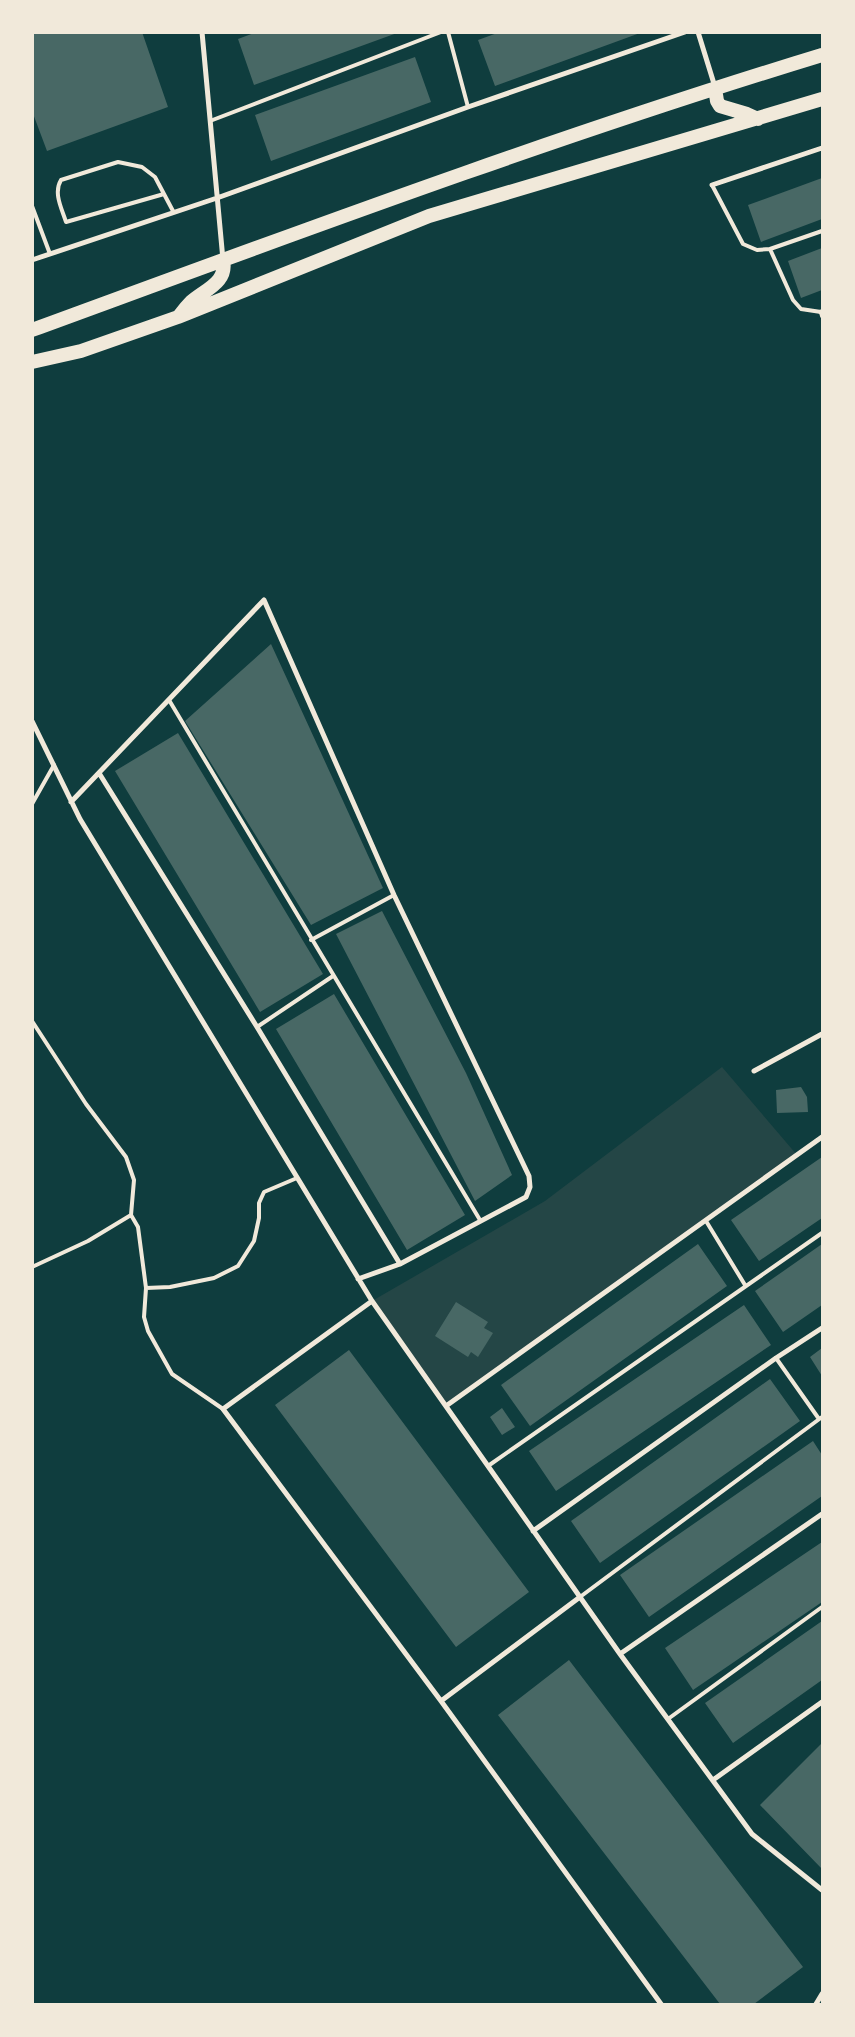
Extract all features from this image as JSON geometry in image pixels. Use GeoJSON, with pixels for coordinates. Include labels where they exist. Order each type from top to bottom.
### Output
{"type":"FeatureCollection","features":[{"type":"Feature","properties":{"kind":"highway"},"geometry":{"type":"LineString","coordinates":[[32,330],[420,189],[715,88],[822,55]]}},
{"type":"Feature","properties":{"kind":"highway"},"geometry":{"type":"LineString","coordinates":[[715,88],[717,101],[720,106],[758,119]]}},
{"type":"Feature","properties":{"kind":"highway"},"geometry":{"type":"LineString","coordinates":[[32,362],[81,351],[178,317],[429,216],[822,99]]}},
{"type":"Feature","properties":{"kind":"highway"},"geometry":{"type":"LineString","coordinates":[[178,317],[191,302],[221,278],[225,267],[223,260]]}},
{"type":"Feature","properties":{"kind":"street"},"geometry":{"type":"LineString","coordinates":[[202,32],[223,260]]}},
{"type":"Feature","properties":{"kind":"street"},"geometry":{"type":"LineString","coordinates":[[32,260],[173,211],[217,198],[468,107],[685,32]]}},
{"type":"Feature","properties":{"kind":"street"},"geometry":{"type":"LineString","coordinates":[[698,32],[715,88]]}},
{"type":"Feature","properties":{"kind":"street"},"geometry":{"type":"LineString","coordinates":[[712,185],[822,148]]}},
{"type":"Feature","properties":{"kind":"street"},"geometry":{"type":"LineString","coordinates":[[71,802],[264,600],[394,895],[529,1176],[530,1187],[526,1197],[400,1264],[358,1279]]}},
{"type":"Feature","properties":{"kind":"street"},"geometry":{"type":"LineString","coordinates":[[32,721],[80,819],[372,1301],[620,1654],[752,1834],[822,1890]]}},
{"type":"Feature","properties":{"kind":"street"},"geometry":{"type":"LineString","coordinates":[[99,773],[257,1027],[400,1264]]}},
{"type":"Feature","properties":{"kind":"street"},"geometry":{"type":"LineString","coordinates":[[754,1070],[822,1034]]}},
{"type":"Feature","properties":{"kind":"street"},"geometry":{"type":"LineString","coordinates":[[446,1406],[822,1138]]}},
{"type":"Feature","properties":{"kind":"street"},"geometry":{"type":"LineString","coordinates":[[372,1301],[223,1409],[441,1701],[660,2004]]}},
{"type":"Feature","properties":{"kind":"street"},"geometry":{"type":"LineString","coordinates":[[533,1531],[776,1358],[822,1328]]}},
{"type":"Feature","properties":{"kind":"street"},"geometry":{"type":"LineString","coordinates":[[620,1654],[822,1514]]}},
{"type":"Feature","properties":{"kind":"street"},"geometry":{"type":"LineString","coordinates":[[441,1701],[580,1597]]}},
{"type":"Feature","properties":{"kind":"street"},"geometry":{"type":"LineString","coordinates":[[713,1780],[822,1702]]}},
{"type":"Feature","properties":{"kind":"street"},"geometry":{"type":"LineString","coordinates":[[816,2004],[822,1994]]}},
{"type":"Feature","properties":{"kind":"lane"},"geometry":{"type":"LineString","coordinates":[[210,121],[441,32]]}},
{"type":"Feature","properties":{"kind":"lane"},"geometry":{"type":"LineString","coordinates":[[448,32],[468,107]]}},
{"type":"Feature","properties":{"kind":"lane"},"geometry":{"type":"LineString","coordinates":[[164,194],[66,222],[58,195],[58,186],[61,180],[118,162],[142,167],[155,177],[164,194],[173,211]]}},
{"type":"Feature","properties":{"kind":"lane"},"geometry":{"type":"LineString","coordinates":[[712,185],[743,244],[757,250],[770,249],[822,231]]}},
{"type":"Feature","properties":{"kind":"lane"},"geometry":{"type":"LineString","coordinates":[[32,206],[50,254]]}},
{"type":"Feature","properties":{"kind":"lane"},"geometry":{"type":"LineString","coordinates":[[770,249],[792,300],[801,309],[822,313]]}},
{"type":"Feature","properties":{"kind":"lane"},"geometry":{"type":"LineString","coordinates":[[168,700],[480,1220]]}},
{"type":"Feature","properties":{"kind":"lane"},"geometry":{"type":"LineString","coordinates":[[32,804],[54,765]]}},
{"type":"Feature","properties":{"kind":"lane"},"geometry":{"type":"LineString","coordinates":[[311,940],[394,895]]}},
{"type":"Feature","properties":{"kind":"lane"},"geometry":{"type":"LineString","coordinates":[[257,1027],[333,976]]}},
{"type":"Feature","properties":{"kind":"lane"},"geometry":{"type":"LineString","coordinates":[[32,1021],[86,1104],[126,1157],[134,1180],[131,1215],[138,1227],[146,1288],[144,1317],[148,1331],[172,1374],[223,1409]]}},
{"type":"Feature","properties":{"kind":"lane"},"geometry":{"type":"LineString","coordinates":[[146,1288],[170,1287],[214,1278],[238,1266],[254,1241],[259,1218],[260,1196],[264,1192],[297,1178]]}},
{"type":"Feature","properties":{"kind":"lane"},"geometry":{"type":"LineString","coordinates":[[32,1267],[88,1241],[131,1215]]}},
{"type":"Feature","properties":{"kind":"lane"},"geometry":{"type":"LineString","coordinates":[[706,1221],[746,1285]]}},
{"type":"Feature","properties":{"kind":"lane"},"geometry":{"type":"LineString","coordinates":[[488,1466],[822,1233]]}},
{"type":"Feature","properties":{"kind":"lane"},"geometry":{"type":"LineString","coordinates":[[580,1597],[821,1418],[776,1358]]}},
{"type":"Feature","properties":{"kind":"lane"},"geometry":{"type":"LineString","coordinates":[[668,1719],[822,1607]]}},
{"type":"Feature","properties":{"kind":"shaded area"},"geometry":{"type":"Polygon","coordinates":[[[722,1067],[797,1155],[446,1406],[372,1301],[545,1201],[722,1067]]]}},
{"type":"Feature","properties":{"kind":"building"},"geometry":{"type":"Polygon","coordinates":[[[32,32],[142,32],[168,107],[47,151],[32,111],[32,32]]]}},
{"type":"Feature","properties":{"kind":"building"},"geometry":{"type":"Polygon","coordinates":[[[257,32],[397,33],[254,85],[238,39],[257,32]]]}},
{"type":"Feature","properties":{"kind":"building"},"geometry":{"type":"Polygon","coordinates":[[[500,32],[640,33],[495,86],[478,40],[500,32]]]}},
{"type":"Feature","properties":{"kind":"building"},"geometry":{"type":"Polygon","coordinates":[[[415,57],[431,102],[271,161],[255,115],[415,57]]]}},
{"type":"Feature","properties":{"kind":"building"},"geometry":{"type":"Polygon","coordinates":[[[822,178],[822,219],[761,242],[748,205],[822,178]]]}},
{"type":"Feature","properties":{"kind":"building"},"geometry":{"type":"Polygon","coordinates":[[[822,248],[822,290],[801,298],[788,261],[822,248]]]}},
{"type":"Feature","properties":{"kind":"building"},"geometry":{"type":"Polygon","coordinates":[[[271,644],[383,888],[311,925],[185,721],[271,644]]]}},
{"type":"Feature","properties":{"kind":"building"},"geometry":{"type":"Polygon","coordinates":[[[178,733],[323,974],[260,1012],[115,771],[178,733]]]}},
{"type":"Feature","properties":{"kind":"building"},"geometry":{"type":"Polygon","coordinates":[[[382,911],[466,1073],[512,1175],[475,1201],[336,934],[382,911]]]}},
{"type":"Feature","properties":{"kind":"building"},"geometry":{"type":"Polygon","coordinates":[[[334,994],[465,1215],[407,1250],[276,1029],[334,994]]]}},
{"type":"Feature","properties":{"kind":"building"},"geometry":{"type":"Polygon","coordinates":[[[801,1087],[807,1097],[808,1112],[777,1113],[776,1090],[801,1087]]]}},
{"type":"Feature","properties":{"kind":"building"},"geometry":{"type":"Polygon","coordinates":[[[822,1157],[822,1218],[759,1261],[731,1220],[822,1157]]]}},
{"type":"Feature","properties":{"kind":"building"},"geometry":{"type":"Polygon","coordinates":[[[698,1244],[727,1286],[530,1426],[501,1385],[698,1244]]]}},
{"type":"Feature","properties":{"kind":"building"},"geometry":{"type":"Polygon","coordinates":[[[822,1244],[822,1305],[783,1332],[755,1291],[822,1244]]]}},
{"type":"Feature","properties":{"kind":"building"},"geometry":{"type":"Polygon","coordinates":[[[456,1302],[488,1322],[484,1328],[493,1333],[478,1357],[471,1352],[468,1357],[435,1336],[456,1302]]]}},
{"type":"Feature","properties":{"kind":"building"},"geometry":{"type":"Polygon","coordinates":[[[744,1305],[771,1345],[556,1491],[529,1451],[744,1305]]]}},
{"type":"Feature","properties":{"kind":"building"},"geometry":{"type":"Polygon","coordinates":[[[822,1348],[822,1376],[810,1357],[822,1348]]]}},
{"type":"Feature","properties":{"kind":"building"},"geometry":{"type":"Polygon","coordinates":[[[349,1350],[529,1592],[456,1647],[275,1405],[349,1350]]]}},
{"type":"Feature","properties":{"kind":"building"},"geometry":{"type":"Polygon","coordinates":[[[770,1379],[800,1421],[600,1563],[571,1521],[770,1379]]]}},
{"type":"Feature","properties":{"kind":"building"},"geometry":{"type":"Polygon","coordinates":[[[502,1408],[515,1427],[502,1435],[490,1417],[502,1408]]]}},
{"type":"Feature","properties":{"kind":"building"},"geometry":{"type":"Polygon","coordinates":[[[813,1441],[822,1455],[822,1496],[649,1617],[620,1575],[813,1441]]]}},
{"type":"Feature","properties":{"kind":"building"},"geometry":{"type":"Polygon","coordinates":[[[822,1542],[822,1602],[693,1690],[665,1648],[822,1542]]]}},
{"type":"Feature","properties":{"kind":"building"},"geometry":{"type":"Polygon","coordinates":[[[822,1621],[822,1680],[733,1743],[705,1703],[822,1621]]]}},
{"type":"Feature","properties":{"kind":"building"},"geometry":{"type":"Polygon","coordinates":[[[569,1660],[803,1967],[754,2004],[720,2004],[498,1715],[569,1660]]]}},
{"type":"Feature","properties":{"kind":"building"},"geometry":{"type":"Polygon","coordinates":[[[822,1743],[822,1869],[760,1805],[822,1743]]]}}]}
